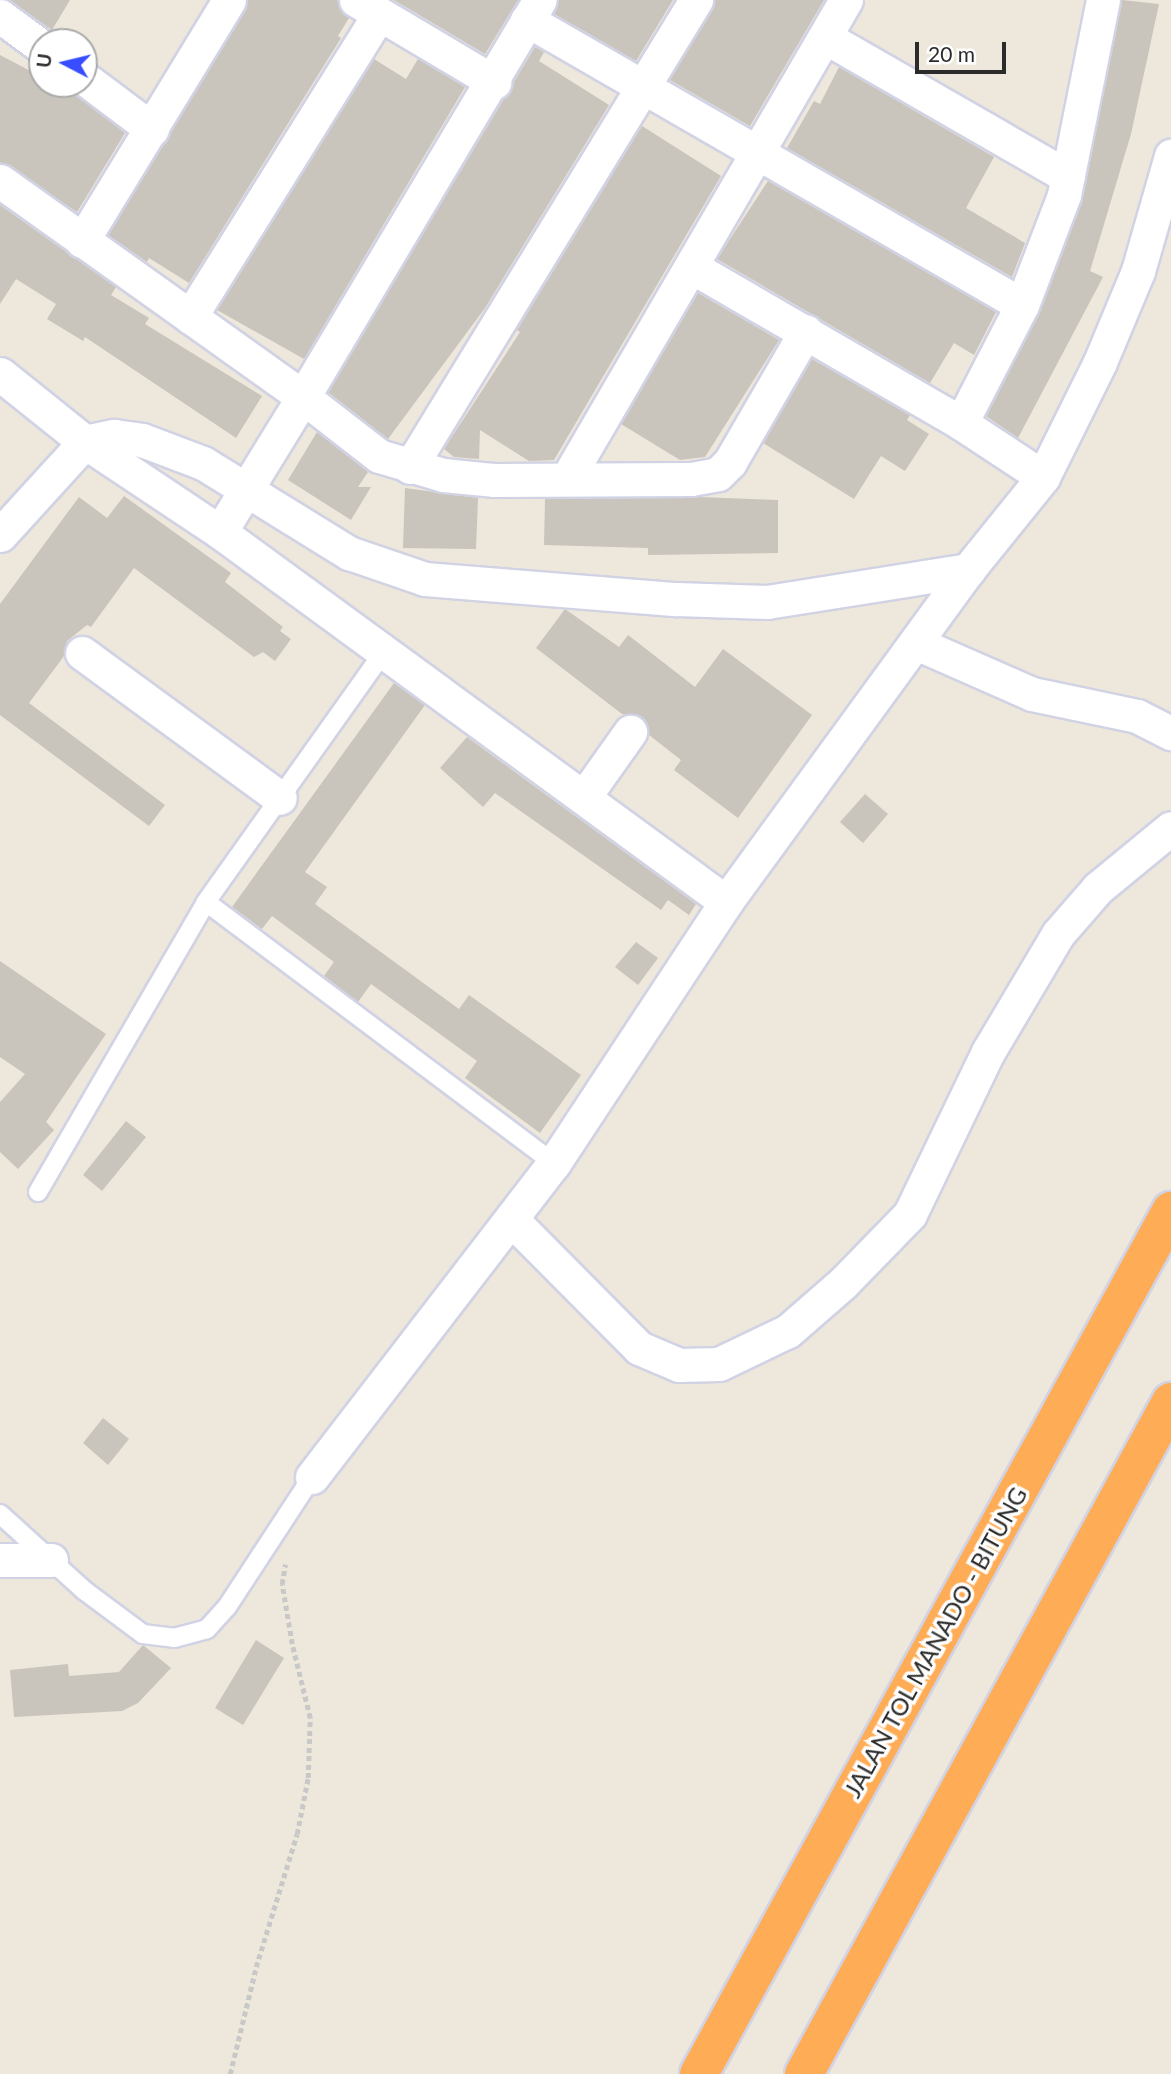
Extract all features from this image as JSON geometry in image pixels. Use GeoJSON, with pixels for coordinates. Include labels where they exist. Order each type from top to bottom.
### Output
{"type":"FeatureCollection","features":[{"type":"Feature","properties":{"kind":"highway","name":"JALAN TOL MANADO - BITUNG"},"geometry":{"type":"LineString","coordinates":[[699,2074],[1171,1211]]}},
{"type":"Feature","properties":{"kind":"highway"},"geometry":{"type":"LineString","coordinates":[[804,2074],[1171,1402]]}},
{"type":"Feature","properties":{"kind":"street"},"geometry":{"type":"LineString","coordinates":[[82,241],[229,0]]}},
{"type":"Feature","properties":{"kind":"street"},"geometry":{"type":"LineString","coordinates":[[410,467],[696,0]]}},
{"type":"Feature","properties":{"kind":"street"},"geometry":{"type":"LineString","coordinates":[[568,477],[845,0]]}},
{"type":"Feature","properties":{"kind":"street"},"geometry":{"type":"LineString","coordinates":[[961,423],[1022,305],[1068,177],[1103,0]]}},
{"type":"Feature","properties":{"kind":"street"},"geometry":{"type":"LineString","coordinates":[[190,317],[367,7],[494,82]]}},
{"type":"Feature","properties":{"kind":"street"},"geometry":{"type":"LineString","coordinates":[[220,532],[494,82],[534,10],[643,86],[1022,305]]}},
{"type":"Feature","properties":{"kind":"street"},"geometry":{"type":"LineString","coordinates":[[0,16],[28,37]]}},
{"type":"Feature","properties":{"kind":"street"},"geometry":{"type":"LineString","coordinates":[[825,37],[1068,177]]}},
{"type":"Feature","properties":{"kind":"street"},"geometry":{"type":"LineString","coordinates":[[98,88],[152,129]]}},
{"type":"Feature","properties":{"kind":"street"},"geometry":{"type":"LineString","coordinates":[[312,1476],[554,1163],[726,902],[968,570],[1044,477],[1100,362],[1138,271],[1171,156]]}},
{"type":"Feature","properties":{"kind":"street"},"geometry":{"type":"LineString","coordinates":[[0,181],[303,397],[379,456],[410,467],[494,480],[568,477],[691,479],[718,474],[730,462],[806,331]]}},
{"type":"Feature","properties":{"kind":"street"},"geometry":{"type":"LineString","coordinates":[[692,267],[961,423],[1044,477]]}},
{"type":"Feature","properties":{"kind":"street"},"geometry":{"type":"LineString","coordinates":[[0,374],[85,442],[220,532],[385,650],[726,902]]}},
{"type":"Feature","properties":{"kind":"street"},"geometry":{"type":"LineString","coordinates":[[0,536],[85,442],[114,436],[142,440],[203,463],[349,552],[425,579],[676,599],[767,602],[968,570]]}},
{"type":"Feature","properties":{"kind":"street"},"geometry":{"type":"LineString","coordinates":[[916,643],[1032,694],[1137,716],[1171,733]]}},
{"type":"Feature","properties":{"kind":"street"},"geometry":{"type":"LineString","coordinates":[[82,653],[280,798]]}},
{"type":"Feature","properties":{"kind":"street"},"geometry":{"type":"LineString","coordinates":[[584,797],[630,732]]}},
{"type":"Feature","properties":{"kind":"street"},"geometry":{"type":"LineString","coordinates":[[511,1219],[639,1348],[679,1365],[719,1364],[777,1337],[843,1283],[910,1214],[988,1052],[1058,934],[1098,888],[1171,828]]}},
{"type":"Feature","properties":{"kind":"street"},"geometry":{"type":"LineString","coordinates":[[0,1560],[51,1560]]}},
{"type":"Feature","properties":{"kind":"lane"},"geometry":{"type":"LineString","coordinates":[[38,1192],[206,902],[385,650]]}},
{"type":"Feature","properties":{"kind":"lane"},"geometry":{"type":"LineString","coordinates":[[206,902],[554,1163]]}},
{"type":"Feature","properties":{"kind":"lane"},"geometry":{"type":"LineString","coordinates":[[0,1514],[51,1560],[143,1634],[173,1639],[207,1629],[312,1476]]}},
{"type":"Feature","properties":{"kind":"path"},"geometry":{"type":"LineString","coordinates":[[230,2074],[256,1967],[290,1858],[308,1778],[310,1718],[282,1584],[285,1560]]}},
{"type":"Feature","properties":{"kind":"building"},"geometry":{"type":"Polygon","coordinates":[[[10,0],[70,0],[53,28],[49,28],[10,0]]]}},
{"type":"Feature","properties":{"kind":"building"},"geometry":{"type":"Polygon","coordinates":[[[248,0],[337,0],[349,18],[338,36],[341,38],[189,283],[149,258],[147,262],[108,235],[248,0]]]}},
{"type":"Feature","properties":{"kind":"building"},"geometry":{"type":"Polygon","coordinates":[[[394,0],[518,0],[485,54],[394,0]]]}},
{"type":"Feature","properties":{"kind":"building"},"geometry":{"type":"Polygon","coordinates":[[[559,0],[673,0],[636,61],[554,14],[559,0]]]}},
{"type":"Feature","properties":{"kind":"building"},"geometry":{"type":"Polygon","coordinates":[[[715,0],[824,0],[750,126],[670,80],[715,0]]]}},
{"type":"Feature","properties":{"kind":"building"},"geometry":{"type":"Polygon","coordinates":[[[1122,0],[1159,4],[1131,134],[1090,271],[1103,277],[1018,438],[986,416],[1040,312],[1082,202],[1122,0]]]}},
{"type":"Feature","properties":{"kind":"building"},"geometry":{"type":"Polygon","coordinates":[[[535,47],[544,52],[539,61],[609,105],[485,308],[388,439],[328,392],[535,47]]]}},
{"type":"Feature","properties":{"kind":"building"},"geometry":{"type":"Polygon","coordinates":[[[0,55],[28,70],[28,98],[83,98],[125,133],[77,212],[0,162],[0,55]]]}},
{"type":"Feature","properties":{"kind":"building"},"geometry":{"type":"Polygon","coordinates":[[[374,59],[406,79],[418,59],[465,87],[304,359],[217,310],[374,59]]]}},
{"type":"Feature","properties":{"kind":"building"},"geometry":{"type":"Polygon","coordinates":[[[839,67],[994,157],[966,208],[1025,243],[1012,277],[787,148],[814,101],[820,104],[839,67]]]}},
{"type":"Feature","properties":{"kind":"building"},"geometry":{"type":"Polygon","coordinates":[[[642,126],[721,176],[554,460],[529,461],[480,430],[479,459],[454,457],[444,449],[520,332],[517,330],[642,126]]]}},
{"type":"Feature","properties":{"kind":"building"},"geometry":{"type":"Polygon","coordinates":[[[768,181],[996,312],[974,355],[954,343],[930,383],[717,259],[768,181]]]}},
{"type":"Feature","properties":{"kind":"building"},"geometry":{"type":"Polygon","coordinates":[[[0,205],[116,287],[111,295],[149,318],[145,324],[262,396],[236,438],[85,337],[83,341],[47,319],[56,304],[16,279],[0,304],[0,205]]]}},
{"type":"Feature","properties":{"kind":"building"},"geometry":{"type":"Polygon","coordinates":[[[698,293],[779,340],[705,457],[680,460],[621,424],[698,293]]]}},
{"type":"Feature","properties":{"kind":"building"},"geometry":{"type":"Polygon","coordinates":[[[812,359],[910,415],[907,420],[929,434],[905,471],[881,456],[854,499],[763,443],[812,359]]]}},
{"type":"Feature","properties":{"kind":"building"},"geometry":{"type":"Polygon","coordinates":[[[317,432],[368,472],[358,487],[371,487],[351,520],[288,480],[317,432]]]}},
{"type":"Feature","properties":{"kind":"building"},"geometry":{"type":"Polygon","coordinates":[[[405,488],[478,498],[476,549],[403,548],[405,488]]]}},
{"type":"Feature","properties":{"kind":"building"},"geometry":{"type":"Polygon","coordinates":[[[124,496],[231,573],[225,582],[283,627],[280,631],[291,639],[275,661],[263,652],[254,657],[134,568],[91,627],[87,625],[67,641],[64,656],[29,703],[165,805],[149,826],[0,715],[0,604],[79,497],[107,518],[124,496]]]}},
{"type":"Feature","properties":{"kind":"building"},"geometry":{"type":"Polygon","coordinates":[[[699,497],[778,500],[778,553],[648,555],[648,548],[544,545],[545,499],[699,497]]]}},
{"type":"Feature","properties":{"kind":"building"},"geometry":{"type":"Polygon","coordinates":[[[565,609],[619,647],[628,635],[695,687],[723,649],[812,715],[738,818],[674,770],[681,760],[649,735],[642,717],[622,714],[536,648],[565,609]]]}},
{"type":"Feature","properties":{"kind":"building"},"geometry":{"type":"Polygon","coordinates":[[[394,683],[425,705],[305,872],[327,887],[315,904],[459,1009],[469,995],[581,1075],[540,1133],[465,1078],[477,1061],[371,984],[358,1002],[324,976],[334,962],[272,916],[262,929],[232,907],[394,683]]]}},
{"type":"Feature","properties":{"kind":"building"},"geometry":{"type":"Polygon","coordinates":[[[467,737],[696,904],[689,915],[668,900],[661,910],[495,793],[483,807],[440,768],[467,737]]]}},
{"type":"Feature","properties":{"kind":"building"},"geometry":{"type":"Polygon","coordinates":[[[865,794],[888,814],[863,843],[840,822],[865,794]]]}},
{"type":"Feature","properties":{"kind":"building"},"geometry":{"type":"Polygon","coordinates":[[[636,942],[658,958],[638,985],[615,967],[636,942]]]}},
{"type":"Feature","properties":{"kind":"building"},"geometry":{"type":"Polygon","coordinates":[[[0,961],[106,1034],[46,1122],[54,1130],[18,1169],[0,1152],[0,1102],[25,1074],[0,1057],[0,961]]]}},
{"type":"Feature","properties":{"kind":"building"},"geometry":{"type":"Polygon","coordinates":[[[126,1121],[146,1137],[102,1191],[83,1175],[126,1121]]]}},
{"type":"Feature","properties":{"kind":"building"},"geometry":{"type":"Polygon","coordinates":[[[103,1418],[129,1439],[108,1465],[83,1443],[103,1418]]]}},
{"type":"Feature","properties":{"kind":"building"},"geometry":{"type":"Polygon","coordinates":[[[256,1640],[284,1658],[243,1725],[215,1708],[256,1640]]]}},
{"type":"Feature","properties":{"kind":"building"},"geometry":{"type":"Polygon","coordinates":[[[143,1645],[171,1668],[138,1703],[122,1711],[14,1717],[10,1670],[68,1664],[69,1676],[119,1672],[143,1645]]]}}]}
